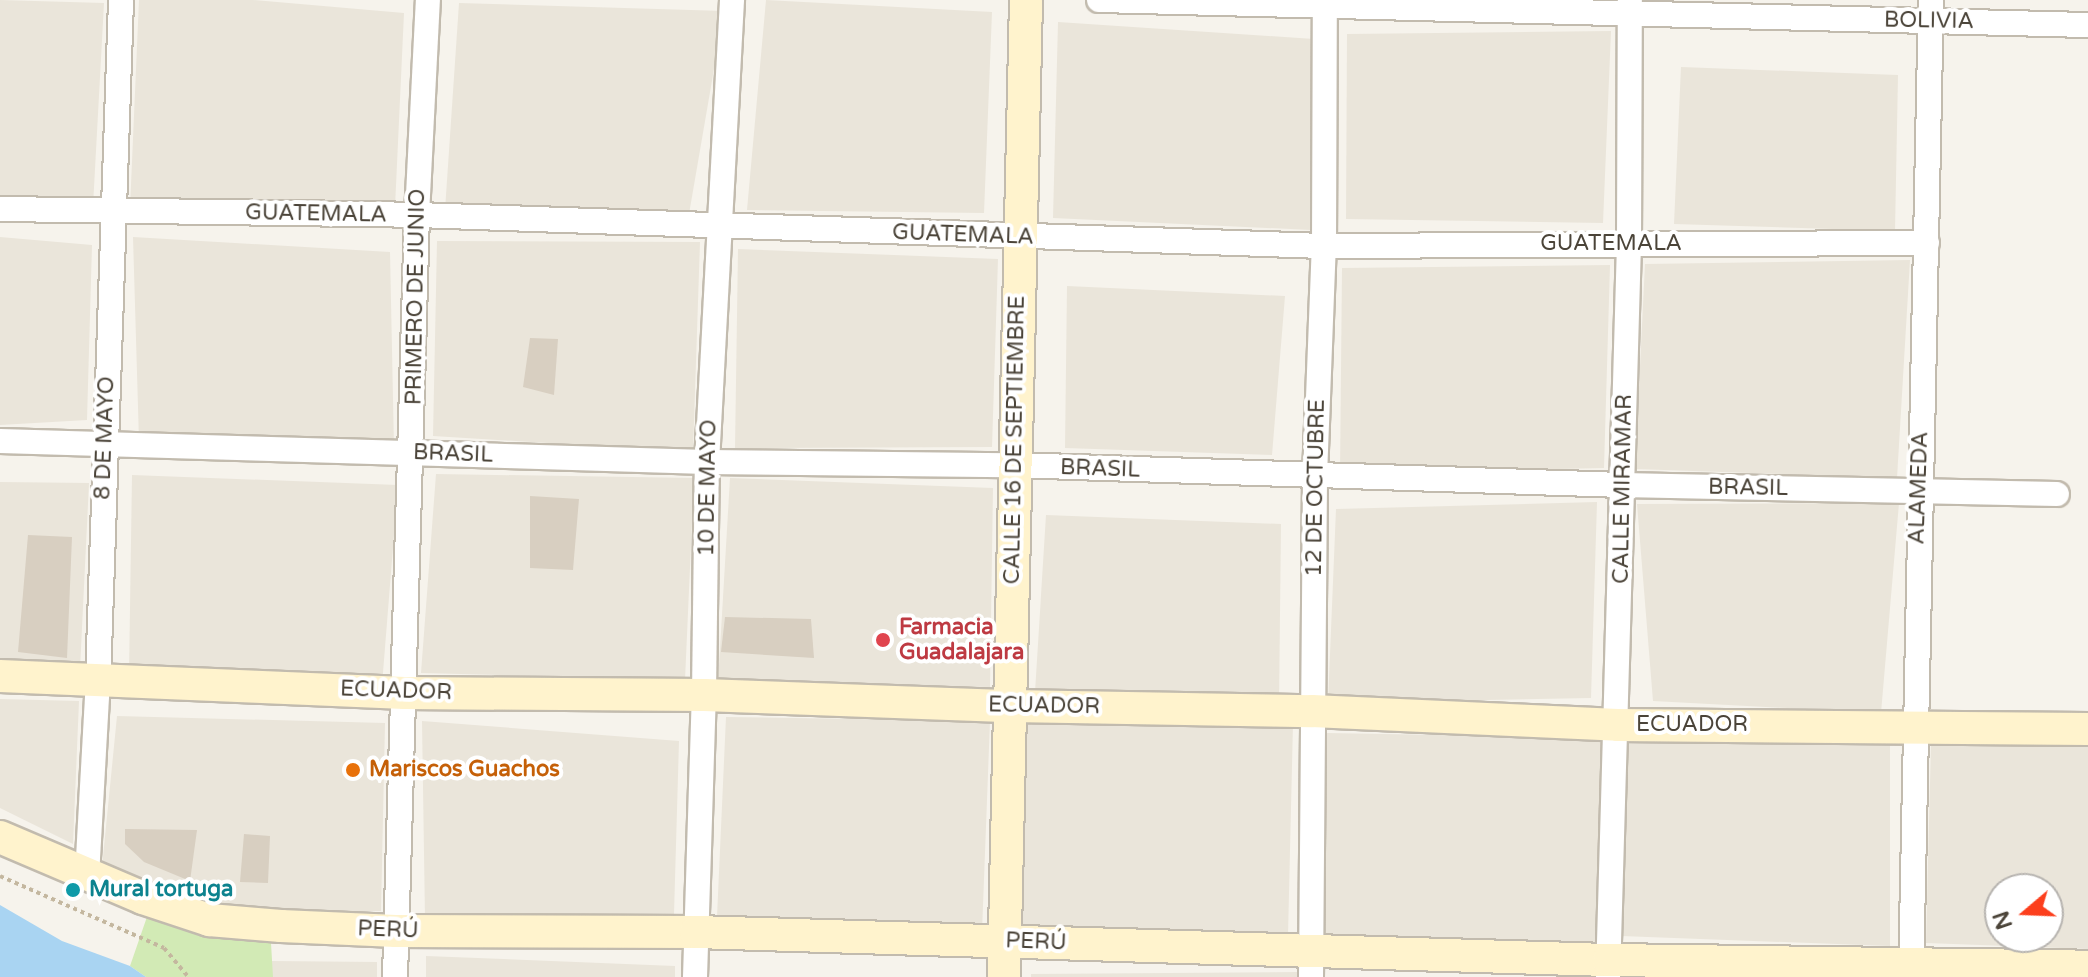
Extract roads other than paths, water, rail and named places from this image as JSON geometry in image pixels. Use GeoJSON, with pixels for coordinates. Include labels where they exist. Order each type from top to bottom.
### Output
{"type":"FeatureCollection","features":[{"type":"Feature","properties":{"kind":"street","name":"8 DE MAYO"},"geometry":{"type":"LineString","coordinates":[[87,876],[98,680],[121,0]]}},
{"type":"Feature","properties":{"kind":"street","name":"PRIMERO DE JUNIO"},"geometry":{"type":"LineString","coordinates":[[395,977],[417,215],[428,0]]}},
{"type":"Feature","properties":{"kind":"street","name":"10 DE MAYO"},"geometry":{"type":"LineString","coordinates":[[695,977],[704,695],[707,462],[732,0]]}},
{"type":"Feature","properties":{"kind":"street","name":"CALLE 16 DE SEPTIEMBRE"},"geometry":{"type":"LineString","coordinates":[[1004,977],[1018,238],[1026,0]]}},
{"type":"Feature","properties":{"kind":"street","name":"BOLIVIA"},"geometry":{"type":"LineString","coordinates":[[1099,0],[1930,10],[2088,25]]}},
{"type":"Feature","properties":{"kind":"street","name":"12 DE OCTUBRE"},"geometry":{"type":"LineString","coordinates":[[1311,963],[1315,476],[1324,246],[1325,4]]}},
{"type":"Feature","properties":{"kind":"street","name":"CALLE MIRAMAR"},"geometry":{"type":"LineString","coordinates":[[1609,968],[1629,243],[1630,7]]}},
{"type":"Feature","properties":{"kind":"street","name":"ALAMEDA"},"geometry":{"type":"LineString","coordinates":[[1911,971],[1930,10]]}},
{"type":"Feature","properties":{"kind":"street","name":"GUATEMALA"},"geometry":{"type":"LineString","coordinates":[[0,209],[417,215],[1018,238],[1324,246],[1927,243]]}},
{"type":"Feature","properties":{"kind":"street","name":"BRASIL"},"geometry":{"type":"LineString","coordinates":[[0,441],[707,462],[1013,465],[1622,485],[2057,494]]}},
{"type":"Feature","properties":{"kind":"street","name":"ECUADOR"},"geometry":{"type":"LineString","coordinates":[[0,676],[405,693],[704,695],[1011,706],[1312,711],[1618,725],[2088,729]]}},
{"type":"Feature","properties":{"kind":"street","name":"PERÚ"},"geometry":{"type":"LineString","coordinates":[[0,837],[87,876],[209,920],[396,931],[696,932],[1004,941],[1311,963],[1911,971],[2088,967]]}},
{"type":"Feature","properties":{"kind":"water"},"geometry":{"type":"Polygon","coordinates":[[[0,905],[62,941],[130,966],[146,977],[0,977],[0,905]]]}},
{"type":"Feature","properties":{"kind":"place","name":"Farmacia Guadalajara"},"geometry":{"type":"Point","coordinates":[883,640]}},
{"type":"Feature","properties":{"kind":"place","name":"Mariscos Guachos"},"geometry":{"type":"Point","coordinates":[353,770]}},
{"type":"Feature","properties":{"kind":"place","name":"Mural tortuga"},"geometry":{"type":"Point","coordinates":[73,890]}}]}
